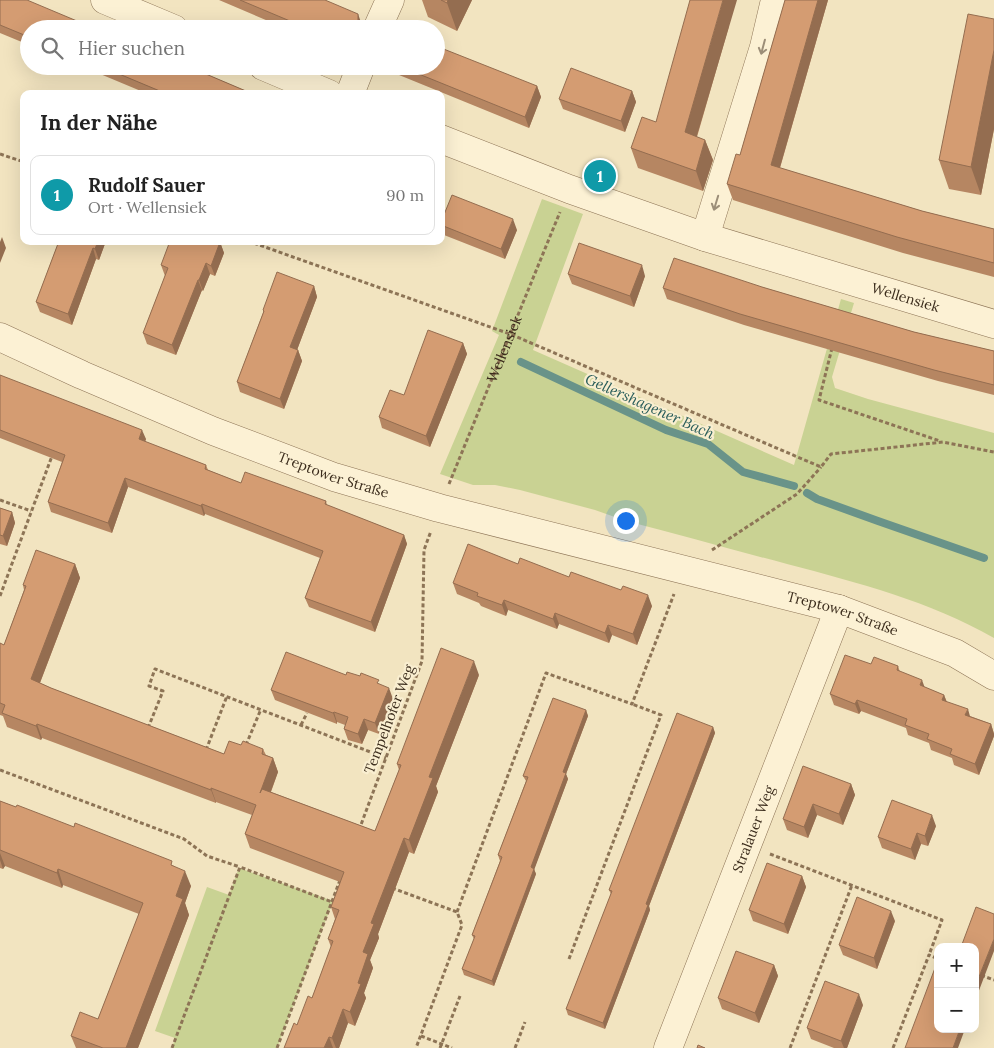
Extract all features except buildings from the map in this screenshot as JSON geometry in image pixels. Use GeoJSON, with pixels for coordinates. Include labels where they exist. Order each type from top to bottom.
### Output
{"type":"FeatureCollection","features":[{"type":"Feature","properties":{"kind":"street"},"geometry":{"type":"LineString","coordinates":[[105,0],[153,20]]}},
{"type":"Feature","properties":{"kind":"street"},"geometry":{"type":"LineString","coordinates":[[381,20],[390,0]]}},
{"type":"Feature","properties":{"kind":"street"},"geometry":{"type":"LineString","coordinates":[[705,238],[764,47],[775,0]]}},
{"type":"Feature","properties":{"kind":"street"},"geometry":{"type":"LineString","coordinates":[[284,75],[319,90]]}},
{"type":"Feature","properties":{"kind":"street"},"geometry":{"type":"LineString","coordinates":[[352,90],[358,75]]}},
{"type":"Feature","properties":{"kind":"street","name":"Wellensiek"},"geometry":{"type":"LineString","coordinates":[[445,141],[569,189],[705,238],[993,320]]}},
{"type":"Feature","properties":{"kind":"street","name":"Treptower Straße"},"geometry":{"type":"LineString","coordinates":[[0,337],[82,375],[213,431],[334,477],[439,508],[839,609],[955,653],[994,676]]}},
{"type":"Feature","properties":{"kind":"street","name":"Stralauer Weg"},"geometry":{"type":"LineString","coordinates":[[668,1048],[839,609]]}},
{"type":"Feature","properties":{"kind":"path"},"geometry":{"type":"LineString","coordinates":[[0,154],[20,161]]}},
{"type":"Feature","properties":{"kind":"path","name":"Wellensiek"},"geometry":{"type":"LineString","coordinates":[[439,508],[569,189]]}},
{"type":"Feature","properties":{"kind":"path"},"geometry":{"type":"LineString","coordinates":[[259,245],[510,334],[821,467]]}},
{"type":"Feature","properties":{"kind":"path"},"geometry":{"type":"LineString","coordinates":[[833,345],[819,400],[943,442],[994,452]]}},
{"type":"Feature","properties":{"kind":"path"},"geometry":{"type":"LineString","coordinates":[[632,704],[683,569],[797,494],[831,454],[943,442]]}},
{"type":"Feature","properties":{"kind":"path"},"geometry":{"type":"LineString","coordinates":[[0,596],[55,448]]}},
{"type":"Feature","properties":{"kind":"path"},"geometry":{"type":"LineString","coordinates":[[0,500],[31,512]]}},
{"type":"Feature","properties":{"kind":"path","name":"Tempelhofer Weg"},"geometry":{"type":"LineString","coordinates":[[358,832],[422,661],[424,550],[439,508]]}},
{"type":"Feature","properties":{"kind":"path"},"geometry":{"type":"LineString","coordinates":[[145,736],[163,691],[149,686],[155,669],[386,758]]}},
{"type":"Feature","properties":{"kind":"path"},"geometry":{"type":"LineString","coordinates":[[416,1048],[462,925],[457,912],[546,673],[661,715],[569,959]]}},
{"type":"Feature","properties":{"kind":"path"},"geometry":{"type":"LineString","coordinates":[[204,758],[227,696]]}},
{"type":"Feature","properties":{"kind":"path"},"geometry":{"type":"LineString","coordinates":[[244,749],[261,709]]}},
{"type":"Feature","properties":{"kind":"path"},"geometry":{"type":"LineString","coordinates":[[301,725],[306,712]]}},
{"type":"Feature","properties":{"kind":"path"},"geometry":{"type":"LineString","coordinates":[[351,744],[354,737]]}},
{"type":"Feature","properties":{"kind":"path"},"geometry":{"type":"LineString","coordinates":[[0,770],[184,839],[207,856],[332,902]]}},
{"type":"Feature","properties":{"kind":"path"},"geometry":{"type":"LineString","coordinates":[[747,845],[942,920],[894,1048]]}},
{"type":"Feature","properties":{"kind":"path"},"geometry":{"type":"LineString","coordinates":[[172,1048],[240,867]]}},
{"type":"Feature","properties":{"kind":"path"},"geometry":{"type":"LineString","coordinates":[[277,1048],[341,878]]}},
{"type":"Feature","properties":{"kind":"path"},"geometry":{"type":"LineString","coordinates":[[790,1048],[852,885]]}},
{"type":"Feature","properties":{"kind":"path"},"geometry":{"type":"LineString","coordinates":[[391,887],[457,912]]}},
{"type":"Feature","properties":{"kind":"path"},"geometry":{"type":"LineString","coordinates":[[929,956],[934,958]]}},
{"type":"Feature","properties":{"kind":"path"},"geometry":{"type":"LineString","coordinates":[[979,974],[994,980]]}},
{"type":"Feature","properties":{"kind":"path"},"geometry":{"type":"LineString","coordinates":[[441,1046],[460,996]]}},
{"type":"Feature","properties":{"kind":"path"},"geometry":{"type":"LineString","coordinates":[[515,1048],[525,1022]]}},
{"type":"Feature","properties":{"kind":"path"},"geometry":{"type":"LineString","coordinates":[[421,1036],[441,1046],[452,1048]]}},
{"type":"Feature","properties":{"kind":"green space"},"geometry":{"type":"Polygon","coordinates":[[[542,199],[583,214],[533,350],[794,465],[841,299],[854,303],[832,377],[835,388],[868,399],[994,433],[994,638],[919,603],[867,586],[626,521],[595,510],[520,490],[495,485],[473,485],[440,474],[499,335],[492,331],[542,199]]]}},
{"type":"Feature","properties":{"kind":"green space"},"geometry":{"type":"Polygon","coordinates":[[[239,868],[333,901],[277,1048],[172,1048],[175,1038],[155,1031],[207,887],[229,895],[239,868]]]}},
{"type":"Feature","properties":{"kind":"waterway","name":"Gellershagener Bach"},"geometry":{"type":"LineString","coordinates":[[521,362],[666,430],[708,444],[743,472],[794,486]]}},
{"type":"Feature","properties":{"kind":"waterway","name":"Gellershagener Bach"},"geometry":{"type":"LineString","coordinates":[[807,493],[817,499],[984,558]]}},
{"type":"Feature","properties":{"kind":"place","name":"Rudolf Sauer"},"geometry":{"type":"Point","coordinates":[600,176]}}]}
